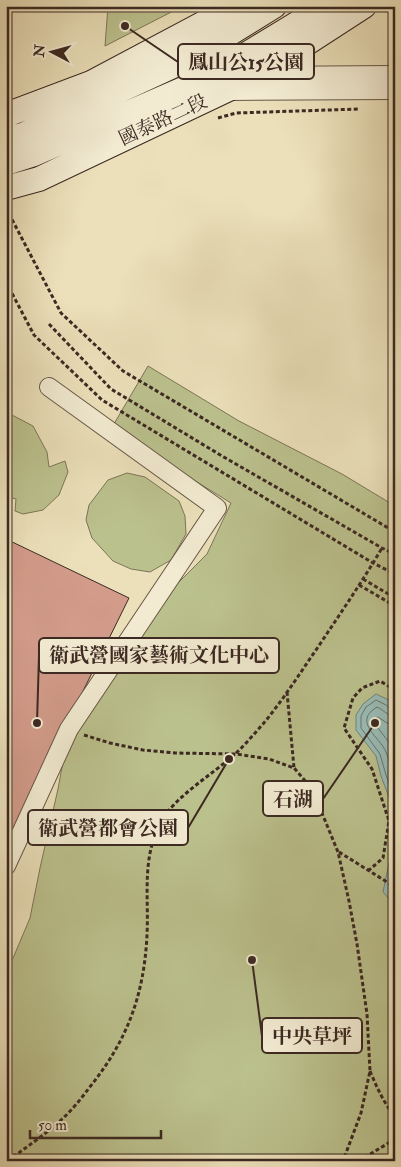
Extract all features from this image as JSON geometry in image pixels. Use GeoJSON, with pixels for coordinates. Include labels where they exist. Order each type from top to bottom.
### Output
{"type":"FeatureCollection","features":[{"type":"Feature","properties":{"kind":"street"},"geometry":{"type":"LineString","coordinates":[[6,115],[91,83],[236,6]]}},
{"type":"Feature","properties":{"kind":"street"},"geometry":{"type":"LineString","coordinates":[[6,139],[22,134],[190,58],[274,6]]}},
{"type":"Feature","properties":{"kind":"street","name":"國泰路二段"},"geometry":{"type":"LineString","coordinates":[[6,163],[34,154],[204,80],[326,6]]}},
{"type":"Feature","properties":{"kind":"street","name":"國泰路二段"},"geometry":{"type":"LineString","coordinates":[[9,198],[39,179],[256,76],[364,6]]}},
{"type":"Feature","properties":{"kind":"street"},"geometry":{"type":"LineString","coordinates":[[204,80],[256,76],[395,75]]}},
{"type":"Feature","properties":{"kind":"street"},"geometry":{"type":"LineString","coordinates":[[226,90],[395,90]]}},
{"type":"Feature","properties":{"kind":"street"},"geometry":{"type":"LineString","coordinates":[[6,866],[69,729],[217,508],[49,387]]}},
{"type":"Feature","properties":{"kind":"path"},"geometry":{"type":"LineString","coordinates":[[212,120],[236,113],[365,109]]}},
{"type":"Feature","properties":{"kind":"path"},"geometry":{"type":"LineString","coordinates":[[9,198],[6,208],[61,313],[123,372],[395,532]]}},
{"type":"Feature","properties":{"kind":"path"},"geometry":{"type":"LineString","coordinates":[[6,282],[34,336],[102,400],[373,563],[395,574]]}},
{"type":"Feature","properties":{"kind":"path"},"geometry":{"type":"LineString","coordinates":[[49,324],[111,389],[222,456],[395,554]]}},
{"type":"Feature","properties":{"kind":"path"},"geometry":{"type":"LineString","coordinates":[[8,1161],[73,1109],[103,1071],[119,1045],[131,1019],[141,983],[146,952],[148,868],[154,840],[164,817],[181,798],[236,754],[264,723],[287,692],[382,548]]}},
{"type":"Feature","properties":{"kind":"path"},"geometry":{"type":"LineString","coordinates":[[363,579],[395,598]]}},
{"type":"Feature","properties":{"kind":"path"},"geometry":{"type":"LineString","coordinates":[[359,585],[395,606]]}},
{"type":"Feature","properties":{"kind":"path"},"geometry":{"type":"LineString","coordinates":[[368,871],[383,858],[389,822],[372,769],[344,728],[353,698],[362,688],[380,681],[395,690]]}},
{"type":"Feature","properties":{"kind":"path"},"geometry":{"type":"LineString","coordinates":[[287,692],[294,768]]}},
{"type":"Feature","properties":{"kind":"path"},"geometry":{"type":"LineString","coordinates":[[69,729],[110,744],[143,750],[175,753],[236,754],[269,759],[294,768],[308,784],[338,852],[358,953],[366,1014],[370,1071],[361,1113],[343,1161]]}},
{"type":"Feature","properties":{"kind":"path"},"geometry":{"type":"LineString","coordinates":[[338,852],[395,888]]}},
{"type":"Feature","properties":{"kind":"path"},"geometry":{"type":"LineString","coordinates":[[370,1071],[377,1088],[395,1117]]}},
{"type":"Feature","properties":{"kind":"path"},"geometry":{"type":"LineString","coordinates":[[359,1161],[395,1139]]}},
{"type":"Feature","properties":{"kind":"green space"},"geometry":{"type":"Polygon","coordinates":[[[108,6],[183,6],[105,46],[108,6]]]}},
{"type":"Feature","properties":{"kind":"green space"},"geometry":{"type":"Polygon","coordinates":[[[148,366],[239,421],[342,474],[395,506],[395,1161],[6,1161],[6,970],[11,963],[30,918],[69,729],[142,614],[175,586],[207,554],[231,503],[111,429],[148,366]]]}},
{"type":"Feature","properties":{"kind":"green space"},"geometry":{"type":"Polygon","coordinates":[[[6,414],[33,426],[47,452],[49,467],[65,461],[68,472],[59,495],[43,510],[23,514],[15,511],[16,499],[6,496],[6,414]]]}},
{"type":"Feature","properties":{"kind":"green space"},"geometry":{"type":"Polygon","coordinates":[[[127,473],[145,477],[179,501],[185,516],[186,534],[171,560],[150,572],[131,569],[113,561],[92,538],[86,520],[89,505],[108,480],[127,473]]]}},
{"type":"Feature","properties":{"kind":"water"},"geometry":{"type":"Polygon","coordinates":[[[376,694],[391,701],[395,710],[395,813],[381,776],[376,756],[356,730],[356,715],[363,704],[376,694]]]}},
{"type":"Feature","properties":{"kind":"water"},"geometry":{"type":"Polygon","coordinates":[[[395,853],[395,906],[383,892],[389,863],[395,853]]]}},
{"type":"Feature","properties":{"kind":"building"},"geometry":{"type":"Polygon","coordinates":[[[6,539],[129,598],[6,847],[6,539]]]}},
{"type":"Feature","properties":{"kind":"place","name":"鳳山公15公園"},"geometry":{"type":"Point","coordinates":[125,26]}},
{"type":"Feature","properties":{"kind":"place","name":"衛武營國家藝術文化中心"},"geometry":{"type":"Point","coordinates":[37,723]}},
{"type":"Feature","properties":{"kind":"place","name":"石湖"},"geometry":{"type":"Point","coordinates":[375,723]}},
{"type":"Feature","properties":{"kind":"place","name":"衛武營都會公園"},"geometry":{"type":"Point","coordinates":[229,759]}},
{"type":"Feature","properties":{"kind":"place","name":"中央草坪"},"geometry":{"type":"Point","coordinates":[252,960]}}]}
